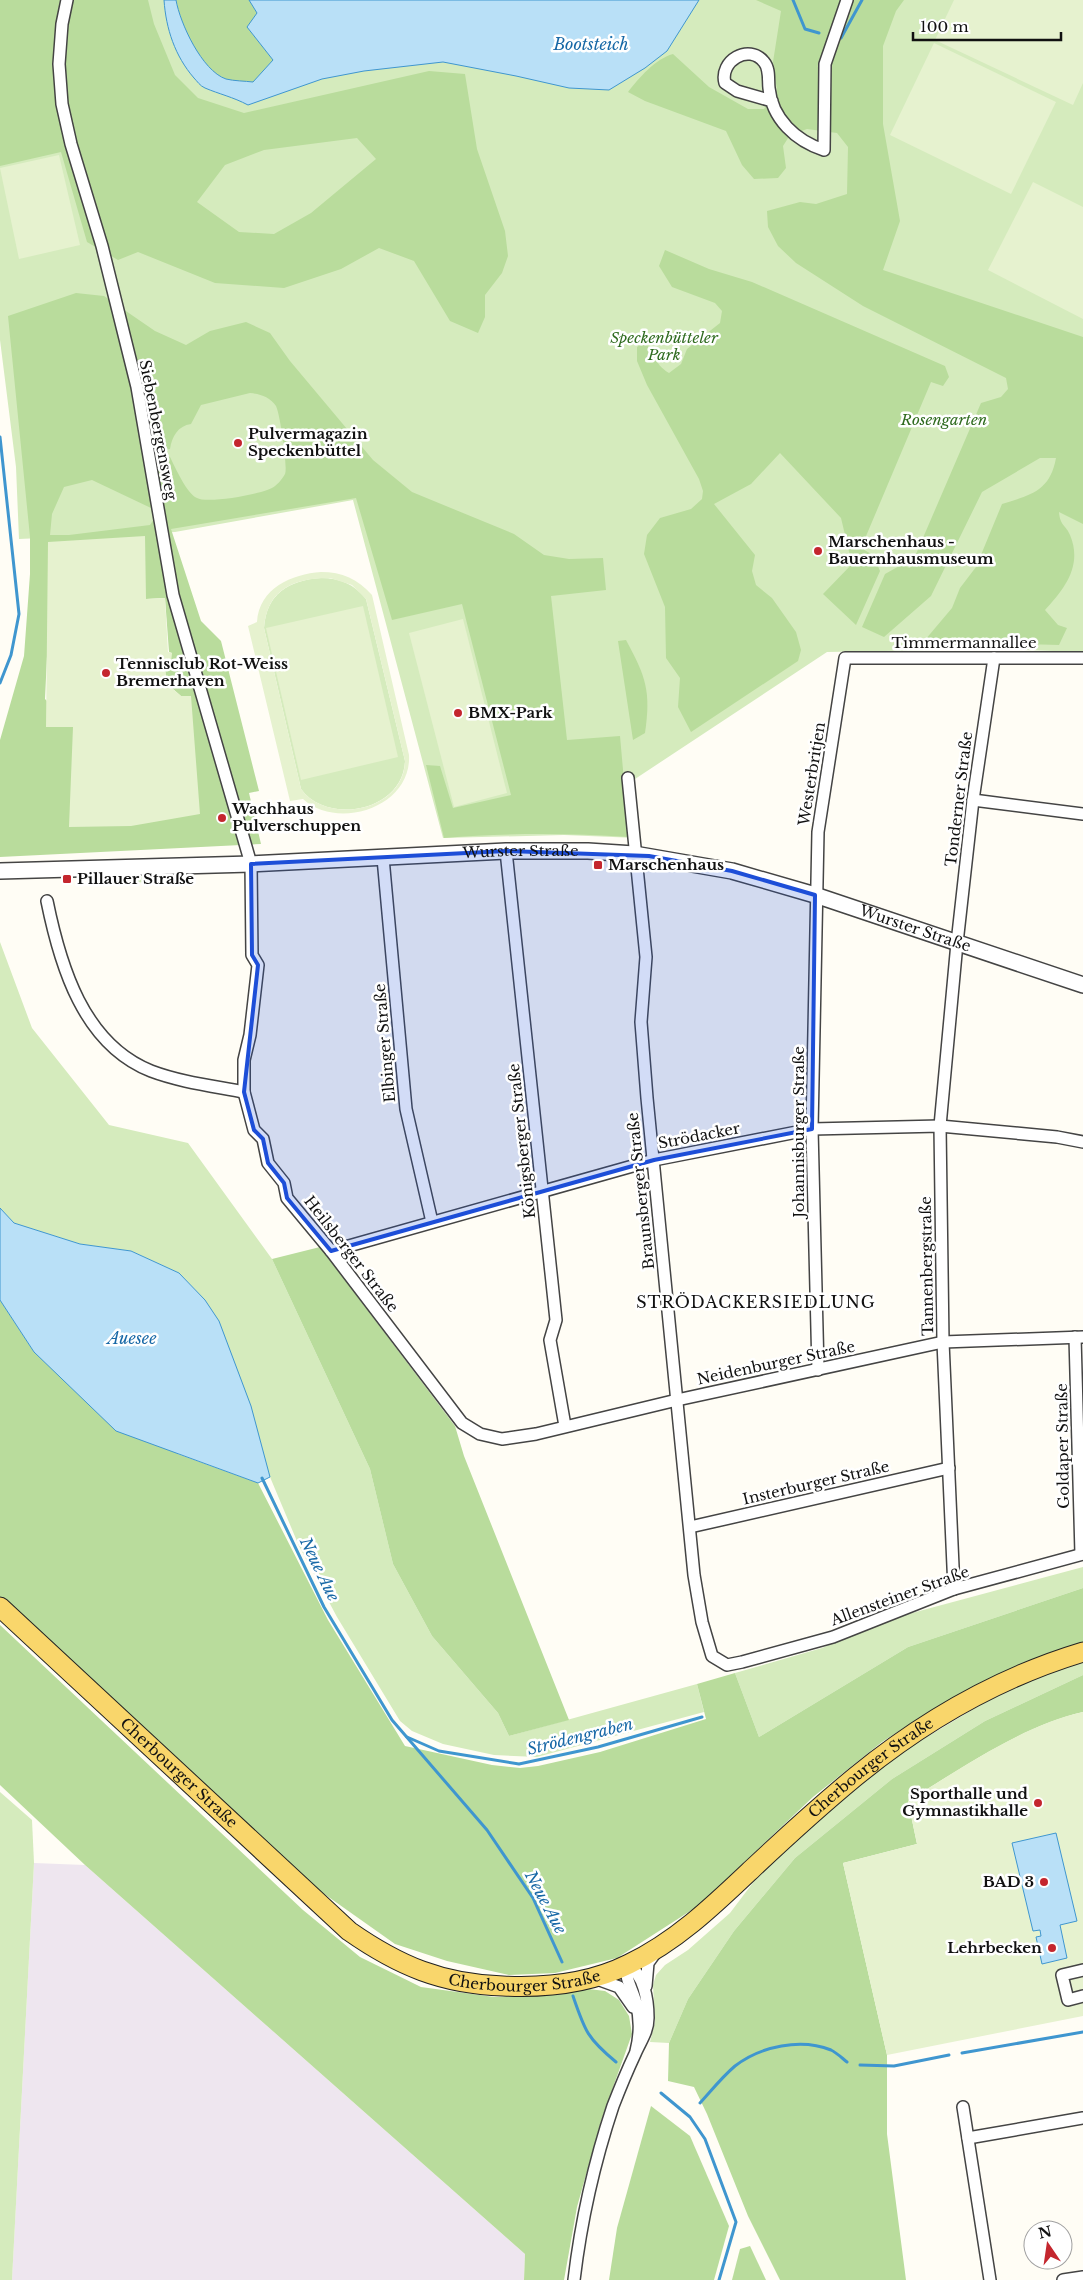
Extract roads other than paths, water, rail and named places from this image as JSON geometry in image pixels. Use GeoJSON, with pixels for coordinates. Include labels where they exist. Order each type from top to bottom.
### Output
{"type":"FeatureCollection","features":[{"type":"Feature","properties":{"kind":"main road","name":"Cherbourger Straße"},"geometry":{"type":"LineString","coordinates":[[0,1607],[330,1915],[368,1945],[402,1964],[423,1973],[468,1983],[532,1986],[585,1979],[627,1965],[664,1944],[715,1904],[855,1777],[890,1750],[922,1728],[996,1687],[1083,1652]]}},
{"type":"Feature","properties":{"kind":"street","name":"Siebenbergensweg"},"geometry":{"type":"LineString","coordinates":[[68,0],[62,24],[60,64],[62,104],[70,144],[102,246],[137,388],[172,595],[251,864]]}},
{"type":"Feature","properties":{"kind":"street"},"geometry":{"type":"LineString","coordinates":[[772,101],[737,91],[725,83],[725,71],[736,56],[744,54],[755,55],[764,62],[767,69],[772,101],[788,131],[813,146],[824,150],[824,64],[847,0]]}},
{"type":"Feature","properties":{"kind":"street","name":"Timmermannallee"},"geometry":{"type":"LineString","coordinates":[[845,658],[1083,658]]}},
{"type":"Feature","properties":{"kind":"street","name":"Westerbritjen"},"geometry":{"type":"LineString","coordinates":[[815,895],[818,832],[845,658]]}},
{"type":"Feature","properties":{"kind":"street","name":"Tonderner Straße"},"geometry":{"type":"LineString","coordinates":[[957,943],[973,800],[994,658]]}},
{"type":"Feature","properties":{"kind":"street"},"geometry":{"type":"LineString","coordinates":[[628,778],[634,854]]}},
{"type":"Feature","properties":{"kind":"street"},"geometry":{"type":"LineString","coordinates":[[973,800],[1083,814]]}},
{"type":"Feature","properties":{"kind":"street","name":"Wurster Straße"},"geometry":{"type":"LineString","coordinates":[[0,871],[251,864],[506,851],[588,851],[634,854],[732,872],[815,895],[1083,985]]}},
{"type":"Feature","properties":{"kind":"street","name":"Königsberger Straße"},"geometry":{"type":"LineString","coordinates":[[506,851],[556,1320],[550,1340],[565,1426]]}},
{"type":"Feature","properties":{"kind":"street","name":"Braunsberger Straße"},"geometry":{"type":"LineString","coordinates":[[634,854],[646,957],[642,1022],[690,1527],[702,1622],[712,1656],[727,1665]]}},
{"type":"Feature","properties":{"kind":"street","name":"Elbinger Straße"},"geometry":{"type":"LineString","coordinates":[[383,858],[406,1109],[432,1222]]}},
{"type":"Feature","properties":{"kind":"street","name":"Heilsberger Straße"},"geometry":{"type":"LineString","coordinates":[[251,864],[252,956],[258,964],[250,1035],[244,1060],[244,1092],[254,1130],[263,1139],[268,1162],[284,1183],[287,1198],[331,1251],[462,1423],[480,1434]]}},
{"type":"Feature","properties":{"kind":"street","name":"Johannisburger Straße"},"geometry":{"type":"LineString","coordinates":[[815,895],[812,1129],[818,1370]]}},
{"type":"Feature","properties":{"kind":"street"},"geometry":{"type":"LineString","coordinates":[[47,901],[55,940],[76,994],[96,1030],[112,1046],[130,1060],[167,1077],[244,1092]]}},
{"type":"Feature","properties":{"kind":"street","name":"Tannenbergstraße"},"geometry":{"type":"LineString","coordinates":[[954,1589],[943,1342],[940,1126],[957,943]]}},
{"type":"Feature","properties":{"kind":"street","name":"Strödacker"},"geometry":{"type":"LineString","coordinates":[[331,1251],[654,1160],[812,1129],[940,1126],[1057,1137],[1083,1142]]}},
{"type":"Feature","properties":{"kind":"street","name":"Neidenburger Straße"},"geometry":{"type":"LineString","coordinates":[[480,1434],[502,1439],[943,1342],[1079,1337]]}},
{"type":"Feature","properties":{"kind":"street","name":"Goldaper Straße"},"geometry":{"type":"LineString","coordinates":[[1079,1337],[1082,1554]]}},
{"type":"Feature","properties":{"kind":"street","name":"Insterburger Straße"},"geometry":{"type":"LineString","coordinates":[[690,1527],[949,1468]]}},
{"type":"Feature","properties":{"kind":"street","name":"Allensteiner Straße"},"geometry":{"type":"LineString","coordinates":[[727,1665],[833,1637],[954,1589],[1082,1554]]}},
{"type":"Feature","properties":{"kind":"street"},"geometry":{"type":"LineString","coordinates":[[646,2002],[648,1963],[664,1944]]}},
{"type":"Feature","properties":{"kind":"street"},"geometry":{"type":"LineString","coordinates":[[574,2280],[593,2174],[618,2095],[636,2051],[644,2039],[648,2019],[640,1976],[635,1969],[627,1965],[626,1977],[633,1991],[639,2020],[636,2051]]}},
{"type":"Feature","properties":{"kind":"street"},"geometry":{"type":"LineString","coordinates":[[1083,1970],[1062,1975],[1068,2000],[1083,1996]]}},
{"type":"Feature","properties":{"kind":"street"},"geometry":{"type":"LineString","coordinates":[[585,1979],[605,1980],[620,1987],[629,1998],[639,2020]]}},
{"type":"Feature","properties":{"kind":"street"},"geometry":{"type":"LineString","coordinates":[[964,2107],[990,2280]]}},
{"type":"Feature","properties":{"kind":"street"},"geometry":{"type":"LineString","coordinates":[[968,2138],[1083,2118]]}},
{"type":"Feature","properties":{"kind":"street"},"geometry":{"type":"LineString","coordinates":[[1064,2280],[1083,2277]]}},
{"type":"Feature","properties":{"kind":"water","name":"Bootsteich"},"geometry":{"type":"Polygon","coordinates":[[[164,0],[176,0],[187,33],[209,67],[226,79],[253,82],[273,60],[247,27],[257,13],[249,0],[699,0],[667,51],[645,68],[609,90],[569,88],[443,62],[364,71],[322,79],[248,105],[203,87],[187,70],[169,32],[164,0]]]}},
{"type":"Feature","properties":{"kind":"water","name":"Auesee"},"geometry":{"type":"Polygon","coordinates":[[[0,1208],[14,1223],[80,1244],[131,1251],[179,1273],[205,1300],[219,1321],[251,1406],[270,1477],[258,1483],[116,1431],[34,1352],[0,1300],[0,1208]]]}},
{"type":"Feature","properties":{"kind":"water","name":"BAD 3"},"geometry":{"type":"Polygon","coordinates":[[[1056,1833],[1077,1921],[1060,1925],[1067,1958],[1042,1964],[1036,1937],[1041,1936],[1040,1930],[1033,1931],[1012,1843],[1056,1833]]]}},
{"type":"Feature","properties":{"kind":"waterway"},"geometry":{"type":"LineString","coordinates":[[793,0],[805,29],[819,33]]}},
{"type":"Feature","properties":{"kind":"waterway"},"geometry":{"type":"LineString","coordinates":[[841,38],[862,0]]}},
{"type":"Feature","properties":{"kind":"waterway","name":"Neue Aue"},"geometry":{"type":"LineString","coordinates":[[0,437],[19,614],[11,655],[0,683]]}},
{"type":"Feature","properties":{"kind":"waterway","name":"Neue Aue"},"geometry":{"type":"LineString","coordinates":[[262,1478],[324,1607],[392,1720],[487,1830],[533,1898],[562,1962]]}},
{"type":"Feature","properties":{"kind":"waterway","name":"Strödengraben"},"geometry":{"type":"LineString","coordinates":[[407,1737],[439,1751],[519,1764],[598,1747],[702,1717]]}},
{"type":"Feature","properties":{"kind":"waterway","name":"Neue Aue"},"geometry":{"type":"LineString","coordinates":[[573,1996],[588,2033],[616,2062]]}},
{"type":"Feature","properties":{"kind":"waterway"},"geometry":{"type":"LineString","coordinates":[[962,2053],[1083,2032]]}},
{"type":"Feature","properties":{"kind":"waterway"},"geometry":{"type":"LineString","coordinates":[[700,2103],[735,2066],[745,2059],[769,2049],[794,2045],[819,2046],[833,2051],[847,2062]]}},
{"type":"Feature","properties":{"kind":"waterway"},"geometry":{"type":"LineString","coordinates":[[860,2065],[894,2066],[949,2055]]}},
{"type":"Feature","properties":{"kind":"waterway","name":"Neue Aue"},"geometry":{"type":"LineString","coordinates":[[661,2093],[690,2117],[705,2139],[736,2222],[719,2280]]}},
{"type":"Feature","properties":{"kind":"place","name":"Pulvermagazin Speckenbüttel"},"geometry":{"type":"Point","coordinates":[238,443]}},
{"type":"Feature","properties":{"kind":"place","name":"Marschenhaus - Bauernhausmuseum"},"geometry":{"type":"Point","coordinates":[818,551]}},
{"type":"Feature","properties":{"kind":"place","name":"Tennisclub Rot-Weiss Bremerhaven"},"geometry":{"type":"Point","coordinates":[106,673]}},
{"type":"Feature","properties":{"kind":"place","name":"BMX-Park"},"geometry":{"type":"Point","coordinates":[458,713]}},
{"type":"Feature","properties":{"kind":"place","name":"Wachhaus Pulverschuppen"},"geometry":{"type":"Point","coordinates":[222,818]}},
{"type":"Feature","properties":{"kind":"place","name":"Marschenhaus"},"geometry":{"type":"Point","coordinates":[598,865]}},
{"type":"Feature","properties":{"kind":"place","name":"Pillauer Straße"},"geometry":{"type":"Point","coordinates":[67,879]}},
{"type":"Feature","properties":{"kind":"place","name":"Sporthalle und Gymnastikhalle"},"geometry":{"type":"Point","coordinates":[1038,1803]}},
{"type":"Feature","properties":{"kind":"place","name":"BAD 3"},"geometry":{"type":"Point","coordinates":[1044,1882]}},
{"type":"Feature","properties":{"kind":"place","name":"Lehrbecken"},"geometry":{"type":"Point","coordinates":[1052,1948]}},
{"type":"Feature","properties":{"kind":"district","name":"STRÖDACKERSIEDLUNG"},"geometry":{"type":"Point","coordinates":[756,1302]}},
{"type":"Feature","properties":{"kind":"park label","name":"Speckenbütteler Park"},"geometry":{"type":"Point","coordinates":[664,346]}},
{"type":"Feature","properties":{"kind":"park label","name":"Rosengarten"},"geometry":{"type":"Point","coordinates":[944,420]}}]}
